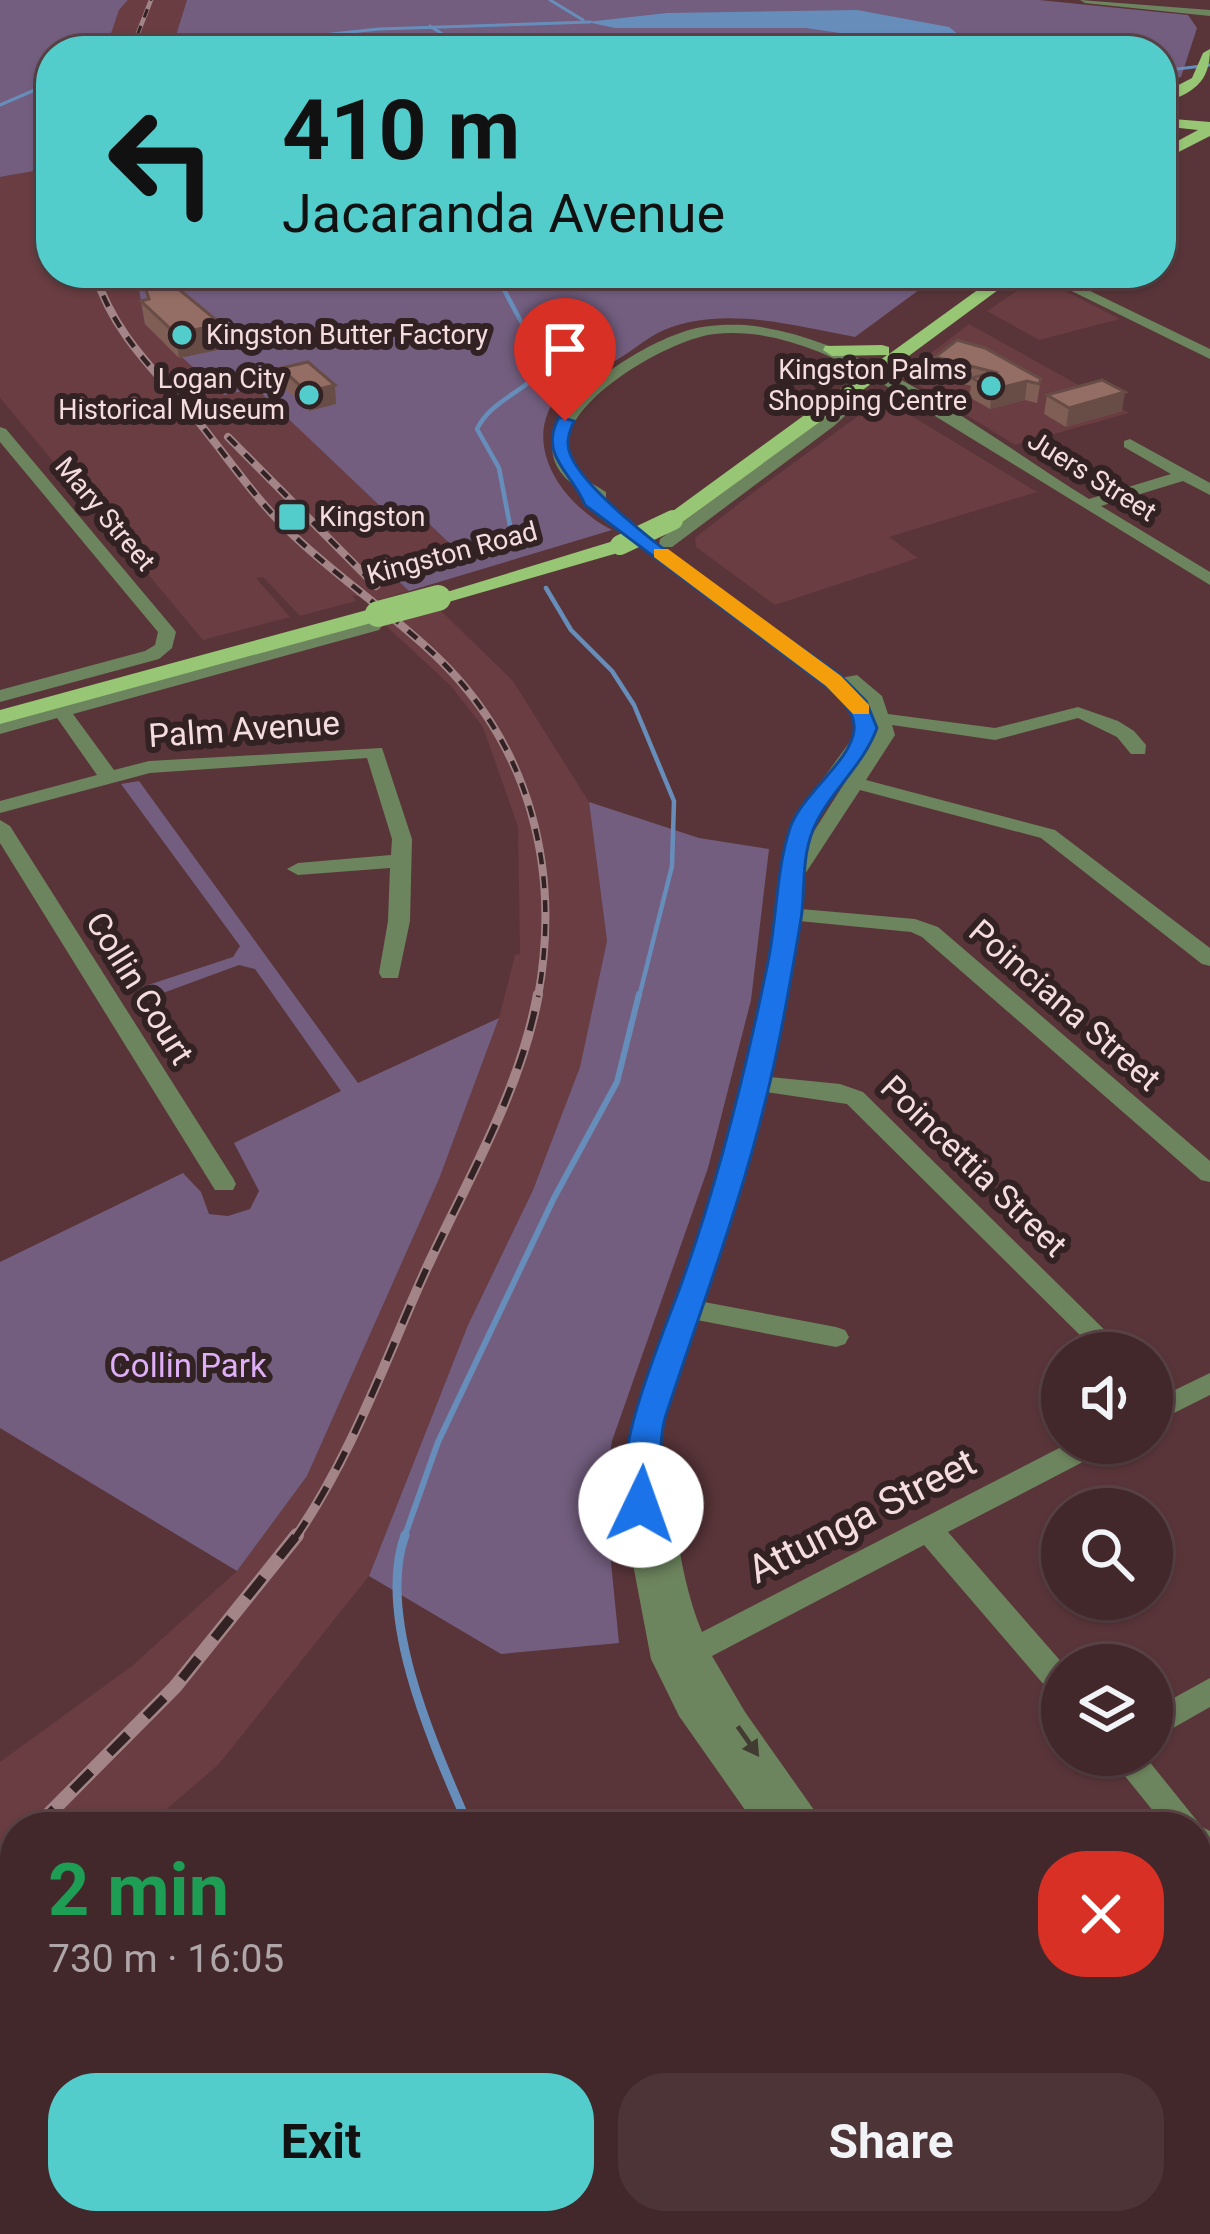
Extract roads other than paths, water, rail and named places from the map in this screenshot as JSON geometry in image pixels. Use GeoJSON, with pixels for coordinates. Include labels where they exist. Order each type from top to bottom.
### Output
{"type":"FeatureCollection","features":[{"type":"Feature","properties":{"kind":"main road"},"geometry":{"type":"LineString","coordinates":[[1176,92],[1198,81],[1209,55]]}},
{"type":"Feature","properties":{"kind":"main road"},"geometry":{"type":"LineString","coordinates":[[1176,100],[1210,101]]}},
{"type":"Feature","properties":{"kind":"main road"},"geometry":{"type":"LineString","coordinates":[[1176,124],[1210,128]]}},
{"type":"Feature","properties":{"kind":"main road"},"geometry":{"type":"LineString","coordinates":[[1176,147],[1210,128]]}},
{"type":"Feature","properties":{"kind":"main road","name":"Kingston Road"},"geometry":{"type":"LineString","coordinates":[[0,718],[374,615],[666,526],[842,401],[882,351],[968,288]]}},
{"type":"Feature","properties":{"kind":"main road","name":"Kingston Road"},"geometry":{"type":"LineString","coordinates":[[666,526],[868,372],[990,288]]}},
{"type":"Feature","properties":{"kind":"main road"},"geometry":{"type":"LineString","coordinates":[[832,350],[882,351]]}},
{"type":"Feature","properties":{"kind":"main road"},"geometry":{"type":"LineString","coordinates":[[842,401],[915,404]]}},
{"type":"Feature","properties":{"kind":"main road","name":"Kingston Road"},"geometry":{"type":"LineString","coordinates":[[0,706],[374,615]]}},
{"type":"Feature","properties":{"kind":"street"},"geometry":{"type":"LineString","coordinates":[[1085,0],[1208,12]]}},
{"type":"Feature","properties":{"kind":"street"},"geometry":{"type":"LineString","coordinates":[[1078,288],[1210,355]]}},
{"type":"Feature","properties":{"kind":"street"},"geometry":{"type":"LineString","coordinates":[[824,810],[855,783],[881,744],[875,700],[666,526],[590,491],[566,466],[559,442],[570,411],[587,395],[654,350],[696,332],[748,329],[794,339],[832,350],[868,372]]}},
{"type":"Feature","properties":{"kind":"street"},"geometry":{"type":"LineString","coordinates":[[794,339],[868,372]]}},
{"type":"Feature","properties":{"kind":"street","name":"Juers Street"},"geometry":{"type":"LineString","coordinates":[[868,372],[915,404],[946,417]]}},
{"type":"Feature","properties":{"kind":"street","name":"Juers Street"},"geometry":{"type":"LineString","coordinates":[[868,372],[1210,580]]}},
{"type":"Feature","properties":{"kind":"street","name":"Mary Street"},"geometry":{"type":"LineString","coordinates":[[0,432],[9,457],[167,632],[163,647],[152,656],[0,696]]}},
{"type":"Feature","properties":{"kind":"street"},"geometry":{"type":"LineString","coordinates":[[1130,444],[1210,490]]}},
{"type":"Feature","properties":{"kind":"street"},"geometry":{"type":"LineString","coordinates":[[1087,505],[1185,475]]}},
{"type":"Feature","properties":{"kind":"street"},"geometry":{"type":"LineString","coordinates":[[590,491],[591,501],[619,524],[833,681],[875,719],[998,734],[1062,713],[1083,712],[1127,735],[1138,750]]}},
{"type":"Feature","properties":{"kind":"street","name":"Kingston Road"},"geometry":{"type":"LineString","coordinates":[[0,728],[374,615]]}},
{"type":"Feature","properties":{"kind":"street"},"geometry":{"type":"LineString","coordinates":[[0,807],[108,776],[61,711]]}},
{"type":"Feature","properties":{"kind":"street"},"geometry":{"type":"LineString","coordinates":[[765,1812],[690,1706],[641,1505],[641,1463],[648,1422],[656,1411],[757,1083],[790,914],[795,849],[824,810],[875,719]]}},
{"type":"Feature","properties":{"kind":"street","name":"Palm Avenue"},"geometry":{"type":"LineString","coordinates":[[108,776],[149,767],[375,752],[402,839],[399,920],[390,973]]}},
{"type":"Feature","properties":{"kind":"street"},"geometry":{"type":"LineString","coordinates":[[855,783],[1048,834],[1210,958]]}},
{"type":"Feature","properties":{"kind":"street","name":"Collin Court"},"geometry":{"type":"LineString","coordinates":[[0,826],[229,1190]]}},
{"type":"Feature","properties":{"kind":"street"},"geometry":{"type":"LineString","coordinates":[[298,869],[400,861]]}},
{"type":"Feature","properties":{"kind":"street","name":"Poinciana Street"},"geometry":{"type":"LineString","coordinates":[[790,914],[915,926],[930,932],[1210,1174]]}},
{"type":"Feature","properties":{"kind":"street"},"geometry":{"type":"LineString","coordinates":[[1185,939],[1210,929]]}},
{"type":"Feature","properties":{"kind":"street","name":"Poincettia Street"},"geometry":{"type":"LineString","coordinates":[[757,1083],[840,1092],[855,1098],[1094,1332]]}},
{"type":"Feature","properties":{"kind":"street"},"geometry":{"type":"LineString","coordinates":[[1184,1152],[1210,1140]]}},
{"type":"Feature","properties":{"kind":"street"},"geometry":{"type":"LineString","coordinates":[[687,1308],[836,1337]]}},
{"type":"Feature","properties":{"kind":"street"},"geometry":{"type":"LineString","coordinates":[[1173,1396],[1210,1383]]}},
{"type":"Feature","properties":{"kind":"street","name":"Attunga Street"},"geometry":{"type":"LineString","coordinates":[[678,1656],[1053,1464]]}},
{"type":"Feature","properties":{"kind":"street"},"geometry":{"type":"LineString","coordinates":[[928,1529],[1041,1660]]}},
{"type":"Feature","properties":{"kind":"street"},"geometry":{"type":"LineString","coordinates":[[678,1656],[724,1708],[799,1812]]}},
{"type":"Feature","properties":{"kind":"street"},"geometry":{"type":"LineString","coordinates":[[1173,1713],[1210,1691]]}},
{"type":"Feature","properties":{"kind":"street"},"geometry":{"type":"LineString","coordinates":[[1142,1776],[1173,1812]]}},
{"type":"Feature","properties":{"kind":"water"},"geometry":{"type":"Polygon","coordinates":[[[857,10],[949,27],[959,35],[861,36],[806,28],[615,28],[587,22],[667,13],[857,10]]]}},
{"type":"Feature","properties":{"kind":"waterway"},"geometry":{"type":"LineString","coordinates":[[550,0],[583,20]]}},
{"type":"Feature","properties":{"kind":"waterway"},"geometry":{"type":"LineString","coordinates":[[432,27],[590,22]]}},
{"type":"Feature","properties":{"kind":"waterway"},"geometry":{"type":"LineString","coordinates":[[312,36],[432,27]]}},
{"type":"Feature","properties":{"kind":"waterway"},"geometry":{"type":"LineString","coordinates":[[432,27],[445,36]]}},
{"type":"Feature","properties":{"kind":"waterway"},"geometry":{"type":"LineString","coordinates":[[1176,69],[1210,65]]}},
{"type":"Feature","properties":{"kind":"waterway"},"geometry":{"type":"LineString","coordinates":[[0,105],[36,89]]}},
{"type":"Feature","properties":{"kind":"waterway"},"geometry":{"type":"LineString","coordinates":[[503,288],[545,366],[491,411],[477,429],[499,468],[511,531]]}},
{"type":"Feature","properties":{"kind":"waterway"},"geometry":{"type":"LineString","coordinates":[[546,588],[571,630],[612,671],[634,705],[674,801],[672,866],[639,997]]}},
{"type":"Feature","properties":{"kind":"waterway"},"geometry":{"type":"LineString","coordinates":[[405,1535],[438,1442],[554,1198],[617,1082],[639,994]]}},
{"type":"Feature","properties":{"kind":"waterway"},"geometry":{"type":"LineString","coordinates":[[405,1535],[398,1568],[403,1644],[426,1723],[463,1812]]}},
{"type":"Feature","properties":{"kind":"railway"},"geometry":{"type":"LineString","coordinates":[[137,36],[151,0]]}},
{"type":"Feature","properties":{"kind":"railway"},"geometry":{"type":"LineString","coordinates":[[100,288],[135,348],[264,505],[436,656],[495,730],[516,770],[541,857],[544,950],[538,997]]}},
{"type":"Feature","properties":{"kind":"railway"},"geometry":{"type":"LineString","coordinates":[[228,437],[376,586]]}},
{"type":"Feature","properties":{"kind":"railway"},"geometry":{"type":"LineString","coordinates":[[297,1535],[350,1442],[490,1137],[518,1067],[538,994]]}},
{"type":"Feature","properties":{"kind":"railway"},"geometry":{"type":"LineString","coordinates":[[51,1812],[175,1687],[297,1535]]}},
{"type":"Feature","properties":{"kind":"place","name":"Kingston Butter Factory"},"geometry":{"type":"Point","coordinates":[182,335]}},
{"type":"Feature","properties":{"kind":"place","name":"Kingston Palms Shopping Centre"},"geometry":{"type":"Point","coordinates":[991,386]}},
{"type":"Feature","properties":{"kind":"place","name":"Logan City Historical Museum"},"geometry":{"type":"Point","coordinates":[309,395]}},
{"type":"Feature","properties":{"kind":"place","name":"Kingston"},"geometry":{"type":"Point","coordinates":[292,517]}},
{"type":"Feature","properties":{"kind":"park label","name":"Collin Park"},"geometry":{"type":"Point","coordinates":[188,1365]}}]}
